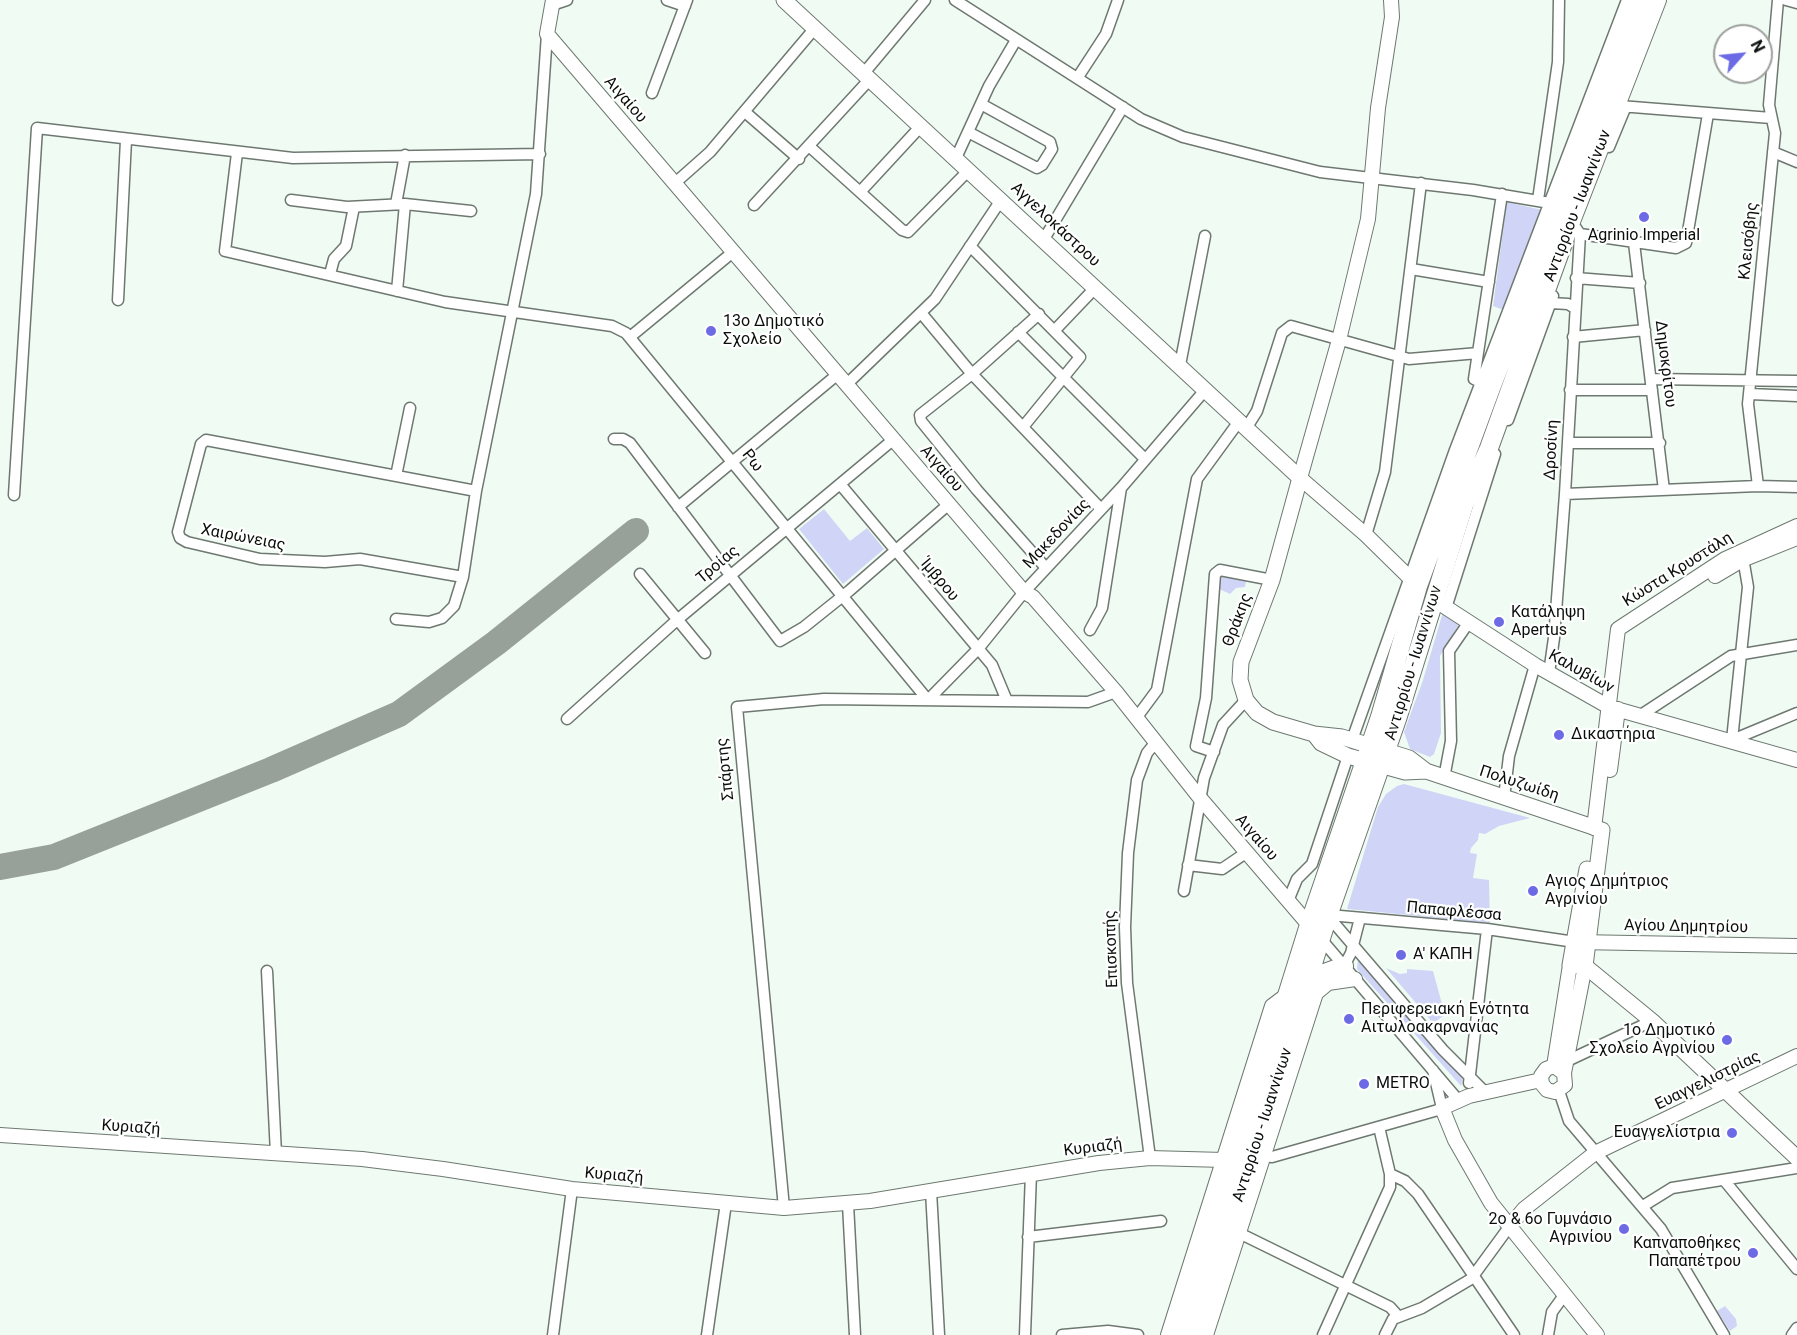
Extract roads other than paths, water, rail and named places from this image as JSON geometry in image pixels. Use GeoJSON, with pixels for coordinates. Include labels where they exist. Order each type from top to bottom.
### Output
{"type":"FeatureCollection","features":[{"type":"Feature","properties":{"kind":"main road","name":"Αγγελοκάστρου"},"geometry":{"type":"LineString","coordinates":[[784,0],[1300,478]]}},
{"type":"Feature","properties":{"kind":"main road","name":"Αντιρρίου - Ιωαννίνων"},"geometry":{"type":"LineString","coordinates":[[1181,1335],[1216,1246],[1306,991],[1329,916],[1414,581],[1486,385],[1641,0]]}},
{"type":"Feature","properties":{"kind":"main road","name":"Αντιρρίου - Ιωαννίνων"},"geometry":{"type":"LineString","coordinates":[[1195,1335],[1216,1246],[1309,925],[1371,753],[1439,603],[1489,448],[1622,106],[1656,0]]}},
{"type":"Feature","properties":{"kind":"main road","name":"Θράκης"},"geometry":{"type":"LineString","coordinates":[[1246,700],[1240,680],[1241,662],[1250,633],[1272,580],[1300,478]]}},
{"type":"Feature","properties":{"kind":"main road"},"geometry":{"type":"LineString","coordinates":[[1246,700],[1257,713],[1273,722],[1371,753]]}},
{"type":"Feature","properties":{"kind":"main road"},"geometry":{"type":"LineString","coordinates":[[1314,734],[1321,743],[1348,756],[1371,753]]}},
{"type":"Feature","properties":{"kind":"main road","name":"Πολυζωίδη"},"geometry":{"type":"LineString","coordinates":[[1371,753],[1414,760],[1426,771],[1444,778],[1598,829]]}},
{"type":"Feature","properties":{"kind":"main road"},"geometry":{"type":"LineString","coordinates":[[1598,829],[1578,965],[1652,1021],[1797,1158]]}},
{"type":"Feature","properties":{"kind":"main road"},"geometry":{"type":"LineString","coordinates":[[1306,991],[1319,975],[1349,973]]}},
{"type":"Feature","properties":{"kind":"main road"},"geometry":{"type":"LineString","coordinates":[[1206,1215],[1216,1246],[1223,1280]]}},
{"type":"Feature","properties":{"kind":"street"},"geometry":{"type":"LineString","coordinates":[[396,619],[429,622],[442,618],[454,606],[463,577],[476,491],[511,313],[533,216],[540,154],[547,34],[552,3],[567,0]]}},
{"type":"Feature","properties":{"kind":"street"},"geometry":{"type":"LineString","coordinates":[[652,93],[686,3],[667,0]]}},
{"type":"Feature","properties":{"kind":"street"},"geometry":{"type":"LineString","coordinates":[[754,205],[810,147],[925,0]]}},
{"type":"Feature","properties":{"kind":"street"},"geometry":{"type":"LineString","coordinates":[[955,0],[1146,121],[1198,142],[1320,172],[1422,183],[1551,203]]}},
{"type":"Feature","properties":{"kind":"street"},"geometry":{"type":"LineString","coordinates":[[1077,77],[1106,34],[1117,3],[1104,0]]}},
{"type":"Feature","properties":{"kind":"street"},"geometry":{"type":"LineString","coordinates":[[1391,0],[1392,16],[1378,108],[1368,219],[1339,340],[1300,478],[1366,535],[1414,581]]}},
{"type":"Feature","properties":{"kind":"street"},"geometry":{"type":"LineString","coordinates":[[1538,200],[1558,62],[1559,0]]}},
{"type":"Feature","properties":{"kind":"street"},"geometry":{"type":"LineString","coordinates":[[1502,194],[1474,379],[1486,385],[1627,0]]}},
{"type":"Feature","properties":{"kind":"street","name":"Κλεισόβης"},"geometry":{"type":"LineString","coordinates":[[1758,486],[1749,428],[1750,394],[1775,133],[1769,105],[1778,0]]}},
{"type":"Feature","properties":{"kind":"street"},"geometry":{"type":"LineString","coordinates":[[1786,0],[1797,3]]}},
{"type":"Feature","properties":{"kind":"street"},"geometry":{"type":"LineString","coordinates":[[675,183],[710,152],[815,28]]}},
{"type":"Feature","properties":{"kind":"street","name":"Αιγαίου"},"geometry":{"type":"LineString","coordinates":[[547,34],[1024,592],[1034,597],[1137,717],[1200,798],[1309,925]]}},
{"type":"Feature","properties":{"kind":"street"},"geometry":{"type":"LineString","coordinates":[[956,158],[981,104],[1016,39]]}},
{"type":"Feature","properties":{"kind":"street"},"geometry":{"type":"LineString","coordinates":[[968,132],[1037,168],[1042,165],[1052,149],[1050,142],[981,104]]}},
{"type":"Feature","properties":{"kind":"street"},"geometry":{"type":"LineString","coordinates":[[1622,106],[1772,118]]}},
{"type":"Feature","properties":{"kind":"street"},"geometry":{"type":"LineString","coordinates":[[1044,239],[1123,107]]}},
{"type":"Feature","properties":{"kind":"street"},"geometry":{"type":"LineString","coordinates":[[745,112],[799,159]]}},
{"type":"Feature","properties":{"kind":"street"},"geometry":{"type":"LineString","coordinates":[[1578,231],[1635,243],[1676,248],[1686,243],[1708,114]]}},
{"type":"Feature","properties":{"kind":"street"},"geometry":{"type":"LineString","coordinates":[[860,192],[921,126]]}},
{"type":"Feature","properties":{"kind":"street"},"geometry":{"type":"LineString","coordinates":[[14,495],[37,129],[293,158],[540,154]]}},
{"type":"Feature","properties":{"kind":"street"},"geometry":{"type":"LineString","coordinates":[[118,300],[126,140]]}},
{"type":"Feature","properties":{"kind":"street"},"geometry":{"type":"LineString","coordinates":[[810,147],[902,230],[908,232],[969,170]]}},
{"type":"Feature","properties":{"kind":"street"},"geometry":{"type":"LineString","coordinates":[[1773,152],[1797,162]]}},
{"type":"Feature","properties":{"kind":"street","name":"Ρω"},"geometry":{"type":"LineString","coordinates":[[237,153],[225,251],[397,291],[511,313],[622,330],[734,462],[841,597],[928,699]]}},
{"type":"Feature","properties":{"kind":"street"},"geometry":{"type":"LineString","coordinates":[[397,291],[405,155]]}},
{"type":"Feature","properties":{"kind":"street"},"geometry":{"type":"LineString","coordinates":[[1366,535],[1385,472],[1422,183]]}},
{"type":"Feature","properties":{"kind":"street"},"geometry":{"type":"LineString","coordinates":[[291,200],[354,207],[401,204],[471,211]]}},
{"type":"Feature","properties":{"kind":"street"},"geometry":{"type":"LineString","coordinates":[[678,507],[922,314],[1001,200]]}},
{"type":"Feature","properties":{"kind":"street"},"geometry":{"type":"LineString","coordinates":[[330,274],[334,259],[345,246],[354,207]]}},
{"type":"Feature","properties":{"kind":"street"},"geometry":{"type":"LineString","coordinates":[[1470,507],[1578,231],[1581,208]]}},
{"type":"Feature","properties":{"kind":"street","name":"Δροσίνη"},"geometry":{"type":"LineString","coordinates":[[1549,674],[1565,494],[1578,231]]}},
{"type":"Feature","properties":{"kind":"street"},"geometry":{"type":"LineString","coordinates":[[1180,365],[1205,236]]}},
{"type":"Feature","properties":{"kind":"street","name":"Δημοκρίτου"},"geometry":{"type":"LineString","coordinates":[[1635,243],[1664,490]]}},
{"type":"Feature","properties":{"kind":"street"},"geometry":{"type":"LineString","coordinates":[[970,246],[1080,358],[1023,427]]}},
{"type":"Feature","properties":{"kind":"street"},"geometry":{"type":"LineString","coordinates":[[630,337],[733,252]]}},
{"type":"Feature","properties":{"kind":"street"},"geometry":{"type":"LineString","coordinates":[[1411,269],[1489,282]]}},
{"type":"Feature","properties":{"kind":"street"},"geometry":{"type":"LineString","coordinates":[[1576,278],[1640,283]]}},
{"type":"Feature","properties":{"kind":"street"},"geometry":{"type":"LineString","coordinates":[[1055,330],[1096,287]]}},
{"type":"Feature","properties":{"kind":"street"},"geometry":{"type":"LineString","coordinates":[[1551,303],[1568,304],[1574,307]]}},
{"type":"Feature","properties":{"kind":"street"},"geometry":{"type":"LineString","coordinates":[[922,314],[972,375],[1101,509]]}},
{"type":"Feature","properties":{"kind":"street"},"geometry":{"type":"LineString","coordinates":[[1039,314],[972,375],[921,413],[920,419],[1046,568]]}},
{"type":"Feature","properties":{"kind":"street"},"geometry":{"type":"LineString","coordinates":[[1137,717],[1157,690],[1197,479],[1257,411],[1279,341],[1286,328],[1295,325],[1400,357],[1420,359],[1478,354]]}},
{"type":"Feature","properties":{"kind":"street"},"geometry":{"type":"LineString","coordinates":[[1573,337],[1645,330]]}},
{"type":"Feature","properties":{"kind":"street"},"geometry":{"type":"LineString","coordinates":[[1018,333],[1145,459]]}},
{"type":"Feature","properties":{"kind":"street"},"geometry":{"type":"LineString","coordinates":[[1570,390],[1651,384],[1752,380],[1797,381]]}},
{"type":"Feature","properties":{"kind":"street","name":"Μακεδονίας"},"geometry":{"type":"LineString","coordinates":[[928,699],[978,649],[1024,592],[1120,488],[1206,389]]}},
{"type":"Feature","properties":{"kind":"street"},"geometry":{"type":"LineString","coordinates":[[1750,394],[1797,396]]}},
{"type":"Feature","properties":{"kind":"street"},"geometry":{"type":"LineString","coordinates":[[396,476],[410,408]]}},
{"type":"Feature","properties":{"kind":"street"},"geometry":{"type":"LineString","coordinates":[[614,439],[623,439],[630,443],[777,640],[782,641],[804,627],[841,597],[949,504]]}},
{"type":"Feature","properties":{"kind":"street","name":"Τροίας"},"geometry":{"type":"LineString","coordinates":[[567,719],[677,620],[894,439]]}},
{"type":"Feature","properties":{"kind":"street","name":"Χαιρώνειας"},"geometry":{"type":"LineString","coordinates":[[463,577],[360,559],[268,561],[187,542],[178,535],[201,444],[206,440],[476,491]]}},
{"type":"Feature","properties":{"kind":"street"},"geometry":{"type":"LineString","coordinates":[[1568,442],[1660,443]]}},
{"type":"Feature","properties":{"kind":"street","name":"Ίμβρου"},"geometry":{"type":"LineString","coordinates":[[840,484],[996,672],[1007,701]]}},
{"type":"Feature","properties":{"kind":"street"},"geometry":{"type":"LineString","coordinates":[[1565,494],[1758,486],[1797,487]]}},
{"type":"Feature","properties":{"kind":"street"},"geometry":{"type":"LineString","coordinates":[[1090,630],[1102,608],[1120,488]]}},
{"type":"Feature","properties":{"kind":"street","name":"Κώστα Κρυστάλη"},"geometry":{"type":"LineString","coordinates":[[1613,708],[1628,631],[1743,554],[1797,536]]}},
{"type":"Feature","properties":{"kind":"street"},"geometry":{"type":"LineString","coordinates":[[1743,554],[1748,579],[1743,652],[1732,740],[1797,714]]}},
{"type":"Feature","properties":{"kind":"street"},"geometry":{"type":"LineString","coordinates":[[1214,752],[1196,746],[1206,698],[1215,574],[1220,570],[1272,580]]}},
{"type":"Feature","properties":{"kind":"street"},"geometry":{"type":"LineString","coordinates":[[640,574],[705,653]]}},
{"type":"Feature","properties":{"kind":"street","name":"Καλυβίων"},"geometry":{"type":"LineString","coordinates":[[1439,603],[1549,674],[1613,708],[1797,760]]}},
{"type":"Feature","properties":{"kind":"street"},"geometry":{"type":"LineString","coordinates":[[1444,778],[1451,741],[1449,651],[1468,622]]}},
{"type":"Feature","properties":{"kind":"street"},"geometry":{"type":"LineString","coordinates":[[1641,715],[1731,656],[1743,652],[1797,645]]}},
{"type":"Feature","properties":{"kind":"street"},"geometry":{"type":"LineString","coordinates":[[1504,798],[1509,756],[1535,665]]}},
{"type":"Feature","properties":{"kind":"street","name":"Σπάρτης"},"geometry":{"type":"LineString","coordinates":[[784,1208],[735,710],[741,705],[824,699],[1088,702],[1116,693]]}},
{"type":"Feature","properties":{"kind":"street"},"geometry":{"type":"LineString","coordinates":[[1184,891],[1204,778],[1223,725],[1246,700]]}},
{"type":"Feature","properties":{"kind":"street"},"geometry":{"type":"LineString","coordinates":[[1598,829],[1613,708]]}},
{"type":"Feature","properties":{"kind":"street","name":"Επισκοπής"},"geometry":{"type":"LineString","coordinates":[[1150,1158],[1127,983],[1125,927],[1128,853],[1137,780],[1147,753],[1156,742]]}},
{"type":"Feature","properties":{"kind":"street"},"geometry":{"type":"LineString","coordinates":[[1288,901],[1297,879],[1312,864],[1348,756]]}},
{"type":"Feature","properties":{"kind":"street"},"geometry":{"type":"LineString","coordinates":[[1188,865],[1222,869],[1247,852]]}},
{"type":"Feature","properties":{"kind":"street"},"geometry":{"type":"LineString","coordinates":[[1329,916],[1353,947],[1469,1079],[1485,1092]]}},
{"type":"Feature","properties":{"kind":"street","name":"Παπαφλέσσα"},"geometry":{"type":"LineString","coordinates":[[1329,916],[1487,929],[1581,942]]}},
{"type":"Feature","properties":{"kind":"street"},"geometry":{"type":"LineString","coordinates":[[1349,973],[1360,918]]}},
{"type":"Feature","properties":{"kind":"street"},"geometry":{"type":"LineString","coordinates":[[1464,1098],[1469,1079],[1487,929]]}},
{"type":"Feature","properties":{"kind":"street"},"geometry":{"type":"LineString","coordinates":[[1321,939],[1433,1070],[1464,1098]]}},
{"type":"Feature","properties":{"kind":"street","name":"Αγίου Δημητρίου"},"geometry":{"type":"LineString","coordinates":[[1581,942],[1797,946]]}},
{"type":"Feature","properties":{"kind":"street"},"geometry":{"type":"LineString","coordinates":[[1558,1091],[1564,1085],[1561,1067],[1578,965]]}},
{"type":"Feature","properties":{"kind":"street"},"geometry":{"type":"LineString","coordinates":[[267,971],[276,1154]]}},
{"type":"Feature","properties":{"kind":"street"},"geometry":{"type":"LineString","coordinates":[[1206,1335],[1317,992],[1328,983],[1349,973]]}},
{"type":"Feature","properties":{"kind":"street"},"geometry":{"type":"LineString","coordinates":[[1168,1335],[1272,1006],[1288,994]]}},
{"type":"Feature","properties":{"kind":"street"},"geometry":{"type":"LineString","coordinates":[[1558,1091],[1547,1090],[1541,1080],[1543,1072],[1561,1067],[1652,1021]]}},
{"type":"Feature","properties":{"kind":"street","name":"Ευαγγελιστρίας"},"geometry":{"type":"LineString","coordinates":[[1474,1275],[1524,1209],[1594,1153],[1797,1056]]}},
{"type":"Feature","properties":{"kind":"street"},"geometry":{"type":"LineString","coordinates":[[1433,1070],[1442,1108],[1464,1156],[1509,1227],[1597,1335]]}},
{"type":"Feature","properties":{"kind":"street"},"geometry":{"type":"LineString","coordinates":[[1264,1156],[1272,1157],[1379,1127],[1485,1092],[1541,1080]]}},
{"type":"Feature","properties":{"kind":"street"},"geometry":{"type":"LineString","coordinates":[[1558,1091],[1564,1112],[1594,1153],[1643,1206],[1672,1245],[1724,1335]]}},
{"type":"Feature","properties":{"kind":"street"},"geometry":{"type":"LineString","coordinates":[[1323,1335],[1389,1189],[1390,1174],[1379,1127]]}},
{"type":"Feature","properties":{"kind":"street","name":"Κυριαζή"},"geometry":{"type":"LineString","coordinates":[[0,1135],[355,1159],[444,1169],[572,1189],[784,1208],[848,1204],[1031,1173],[1150,1158],[1224,1161]]}},
{"type":"Feature","properties":{"kind":"street"},"geometry":{"type":"LineString","coordinates":[[1643,1206],[1672,1188],[1797,1168]]}},
{"type":"Feature","properties":{"kind":"street"},"geometry":{"type":"LineString","coordinates":[[1025,1335],[1031,1173]]}},
{"type":"Feature","properties":{"kind":"street"},"geometry":{"type":"LineString","coordinates":[[1390,1174],[1405,1181],[1418,1194],[1474,1275],[1509,1333]]}},
{"type":"Feature","properties":{"kind":"street"},"geometry":{"type":"LineString","coordinates":[[1724,1180],[1797,1269]]}},
{"type":"Feature","properties":{"kind":"street"},"geometry":{"type":"LineString","coordinates":[[553,1335],[572,1189]]}},
{"type":"Feature","properties":{"kind":"street"},"geometry":{"type":"LineString","coordinates":[[931,1191],[939,1335]]}},
{"type":"Feature","properties":{"kind":"street"},"geometry":{"type":"LineString","coordinates":[[707,1335],[726,1203]]}},
{"type":"Feature","properties":{"kind":"street"},"geometry":{"type":"LineString","coordinates":[[848,1204],[855,1335]]}},
{"type":"Feature","properties":{"kind":"street"},"geometry":{"type":"LineString","coordinates":[[1028,1237],[1161,1221]]}},
{"type":"Feature","properties":{"kind":"street"},"geometry":{"type":"LineString","coordinates":[[1239,1233],[1390,1307],[1398,1316]]}},
{"type":"Feature","properties":{"kind":"street"},"geometry":{"type":"LineString","coordinates":[[1385,1335],[1389,1322],[1398,1316],[1422,1308],[1474,1275]]}},
{"type":"Feature","properties":{"kind":"street"},"geometry":{"type":"LineString","coordinates":[[1548,1335],[1552,1312],[1565,1294]]}},
{"type":"Feature","properties":{"kind":"street"},"geometry":{"type":"LineString","coordinates":[[1792,1335],[1797,1328]]}},
{"type":"Feature","properties":{"kind":"street"},"geometry":{"type":"LineString","coordinates":[[1062,1335],[1108,1331],[1138,1335]]}},
{"type":"Feature","properties":{"kind":"place","name":"Agrinio Imperial"},"geometry":{"type":"Point","coordinates":[1644,217]}},
{"type":"Feature","properties":{"kind":"place","name":"13ο Δημοτικό Σχολείο"},"geometry":{"type":"Point","coordinates":[711,331]}},
{"type":"Feature","properties":{"kind":"place","name":"Κατάληψη Apertus"},"geometry":{"type":"Point","coordinates":[1499,622]}},
{"type":"Feature","properties":{"kind":"place","name":"Δικαστήρια"},"geometry":{"type":"Point","coordinates":[1559,735]}},
{"type":"Feature","properties":{"kind":"place","name":"Αγιος Δημήτριος Αγρινίου"},"geometry":{"type":"Point","coordinates":[1533,891]}},
{"type":"Feature","properties":{"kind":"place","name":"Α' ΚΑΠΗ"},"geometry":{"type":"Point","coordinates":[1401,955]}},
{"type":"Feature","properties":{"kind":"place","name":"Περιφερειακή Ενότητα Αιτωλοακαρνανίας"},"geometry":{"type":"Point","coordinates":[1349,1019]}},
{"type":"Feature","properties":{"kind":"place","name":"1ο Δημοτικό Σχολείο Αγρινίου"},"geometry":{"type":"Point","coordinates":[1727,1040]}},
{"type":"Feature","properties":{"kind":"place","name":"METRO"},"geometry":{"type":"Point","coordinates":[1364,1084]}},
{"type":"Feature","properties":{"kind":"place","name":"Ευαγγελίστρια"},"geometry":{"type":"Point","coordinates":[1732,1133]}},
{"type":"Feature","properties":{"kind":"place","name":"2ο & 6ο Γυμνάσιο Αγρινίου"},"geometry":{"type":"Point","coordinates":[1624,1229]}},
{"type":"Feature","properties":{"kind":"place","name":"Καπναποθήκες Παπαπέτρου"},"geometry":{"type":"Point","coordinates":[1753,1253]}}]}
